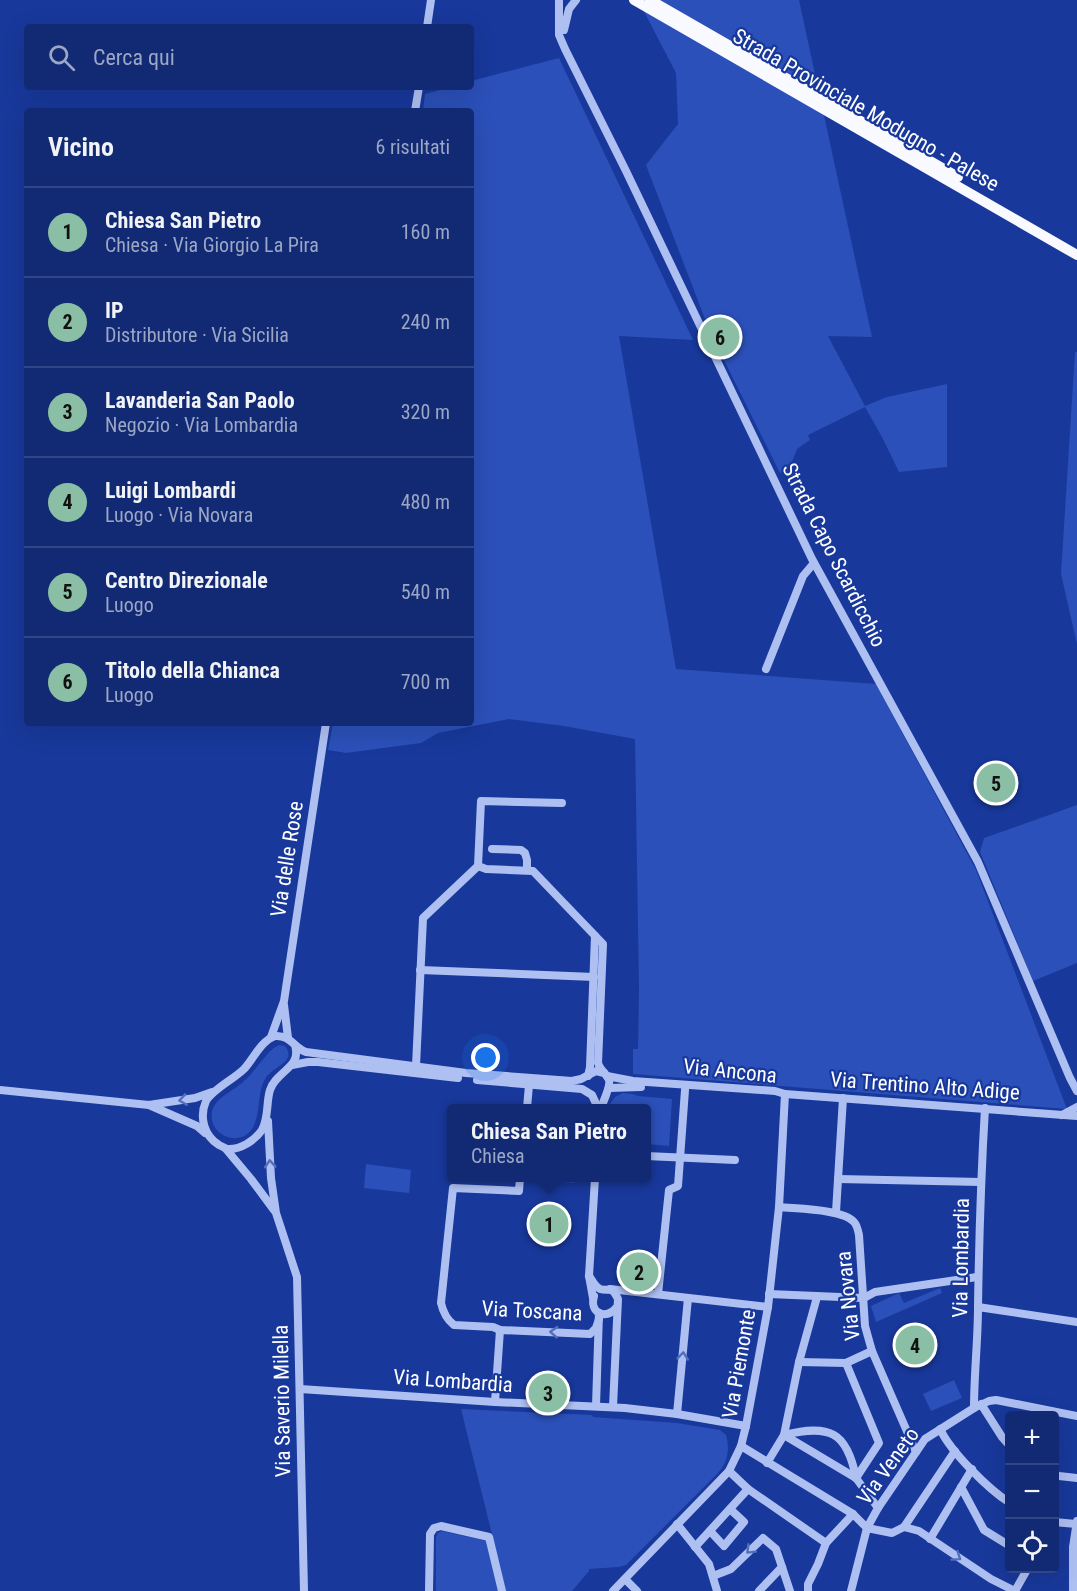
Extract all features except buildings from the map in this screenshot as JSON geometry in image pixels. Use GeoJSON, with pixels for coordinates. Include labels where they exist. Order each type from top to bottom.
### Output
{"type":"FeatureCollection","features":[{"type":"Feature","properties":{"kind":"main road","name":"Strada Provinciale Modugno - Palese"},"geometry":{"type":"LineString","coordinates":[[642,1],[1077,247]]}},
{"type":"Feature","properties":{"kind":"main road","name":"Strada Provinciale Modugno - Palese"},"geometry":{"type":"LineString","coordinates":[[642,1],[1077,255]]}},
{"type":"Feature","properties":{"kind":"street"},"geometry":{"type":"LineString","coordinates":[[427,24],[431,0]]}},
{"type":"Feature","properties":{"kind":"street"},"geometry":{"type":"LineString","coordinates":[[560,0],[559,35],[565,49]]}},
{"type":"Feature","properties":{"kind":"street"},"geometry":{"type":"LineString","coordinates":[[565,49],[565,20],[576,0]]}},
{"type":"Feature","properties":{"kind":"street"},"geometry":{"type":"LineString","coordinates":[[630,0],[642,1]]}},
{"type":"Feature","properties":{"kind":"street","name":"Strada Capo Scardicchio"},"geometry":{"type":"LineString","coordinates":[[565,49],[814,563],[978,862],[1077,1091]]}},
{"type":"Feature","properties":{"kind":"street"},"geometry":{"type":"LineString","coordinates":[[415,108],[418,90]]}},
{"type":"Feature","properties":{"kind":"street"},"geometry":{"type":"LineString","coordinates":[[766,669],[803,576],[814,563]]}},
{"type":"Feature","properties":{"kind":"street","name":"Via delle Rose"},"geometry":{"type":"LineString","coordinates":[[271,1037],[284,1001],[326,726]]}},
{"type":"Feature","properties":{"kind":"street"},"geometry":{"type":"LineString","coordinates":[[416,1066],[423,918],[478,866],[481,801],[562,803]]}},
{"type":"Feature","properties":{"kind":"street"},"geometry":{"type":"LineString","coordinates":[[492,849],[521,850],[525,853],[527,870]]}},
{"type":"Feature","properties":{"kind":"street"},"geometry":{"type":"LineString","coordinates":[[478,866],[486,869],[533,871],[603,944],[598,1064],[609,1084],[601,1104]]}},
{"type":"Feature","properties":{"kind":"street"},"geometry":{"type":"LineString","coordinates":[[596,936],[589,1075],[585,1082],[586,1089],[597,1104]]}},
{"type":"Feature","properties":{"kind":"street"},"geometry":{"type":"LineString","coordinates":[[420,970],[594,977]]}},
{"type":"Feature","properties":{"kind":"street","name":"Via delle Rose"},"geometry":{"type":"LineString","coordinates":[[284,1001],[288,1038]]}},
{"type":"Feature","properties":{"kind":"street"},"geometry":{"type":"LineString","coordinates":[[0,1090],[149,1105],[195,1098],[215,1091],[232,1080],[245,1068],[264,1043],[271,1037],[280,1035],[288,1038],[302,1051],[311,1053],[466,1073],[572,1081],[596,1071],[605,1075]]}},
{"type":"Feature","properties":{"kind":"street"},"geometry":{"type":"LineString","coordinates":[[276,1213],[271,1178],[267,1114],[274,1080],[292,1065],[296,1057],[295,1045]]}},
{"type":"Feature","properties":{"kind":"street"},"geometry":{"type":"LineString","coordinates":[[292,1065],[318,1062],[575,1087],[599,1096],[608,1090]]}},
{"type":"Feature","properties":{"kind":"street","name":"Via Ancona"},"geometry":{"type":"LineString","coordinates":[[605,1075],[633,1081],[775,1091],[785,1094]]}},
{"type":"Feature","properties":{"kind":"street"},"geometry":{"type":"LineString","coordinates":[[527,1104],[529,1084]]}},
{"type":"Feature","properties":{"kind":"street","name":"Via Ancona"},"geometry":{"type":"LineString","coordinates":[[608,1090],[633,1086],[774,1097],[785,1094]]}},
{"type":"Feature","properties":{"kind":"street"},"geometry":{"type":"LineString","coordinates":[[658,1294],[669,1191],[678,1186],[685,1090]]}},
{"type":"Feature","properties":{"kind":"street"},"geometry":{"type":"LineString","coordinates":[[208,1136],[203,1127],[204,1113],[207,1101],[215,1091]]}},
{"type":"Feature","properties":{"kind":"street","name":"Via Trentino Alto Adige"},"geometry":{"type":"LineString","coordinates":[[785,1094],[1077,1116]]}},
{"type":"Feature","properties":{"kind":"street","name":"Via Piemonte"},"geometry":{"type":"LineString","coordinates":[[613,1591],[729,1471],[741,1446],[768,1307],[779,1207],[785,1094]]}},
{"type":"Feature","properties":{"kind":"street"},"geometry":{"type":"LineString","coordinates":[[779,1207],[836,1212],[843,1098]]}},
{"type":"Feature","properties":{"kind":"street"},"geometry":{"type":"LineString","coordinates":[[149,1105],[197,1126],[215,1143],[226,1149],[276,1213]]}},
{"type":"Feature","properties":{"kind":"street"},"geometry":{"type":"LineString","coordinates":[[1062,1115],[1077,1107]]}},
{"type":"Feature","properties":{"kind":"street","name":"Via Lombardia"},"geometry":{"type":"LineString","coordinates":[[977,1406],[977,1277],[985,1108]]}},
{"type":"Feature","properties":{"kind":"street"},"geometry":{"type":"LineString","coordinates":[[226,1149],[241,1146],[253,1140],[262,1128],[267,1114]]}},
{"type":"Feature","properties":{"kind":"street"},"geometry":{"type":"LineString","coordinates":[[651,1156],[735,1160]]}},
{"type":"Feature","properties":{"kind":"street"},"geometry":{"type":"LineString","coordinates":[[838,1179],[981,1182]]}},
{"type":"Feature","properties":{"kind":"street","name":"Via Toscana"},"geometry":{"type":"LineString","coordinates":[[520,1182],[519,1191],[453,1188],[441,1303],[443,1312],[454,1325],[590,1334],[596,1328],[599,1316]]}},
{"type":"Feature","properties":{"kind":"street"},"geometry":{"type":"LineString","coordinates":[[595,1182],[589,1276],[594,1307],[599,1316],[596,1406]]}},
{"type":"Feature","properties":{"kind":"street","name":"Via Novara"},"geometry":{"type":"LineString","coordinates":[[836,1212],[856,1223],[860,1235],[865,1326],[872,1351],[916,1452]]}},
{"type":"Feature","properties":{"kind":"street","name":"Via Saverio Milella"},"geometry":{"type":"LineString","coordinates":[[276,1213],[297,1277],[304,1591]]}},
{"type":"Feature","properties":{"kind":"street"},"geometry":{"type":"LineString","coordinates":[[589,1276],[594,1283],[617,1295],[613,1407]]}},
{"type":"Feature","properties":{"kind":"street"},"geometry":{"type":"LineString","coordinates":[[769,1294],[864,1298],[875,1292],[977,1277]]}},
{"type":"Feature","properties":{"kind":"street"},"geometry":{"type":"LineString","coordinates":[[593,1298],[597,1291],[606,1289],[768,1307]]}},
{"type":"Feature","properties":{"kind":"street"},"geometry":{"type":"LineString","coordinates":[[599,1316],[612,1313],[623,1296],[630,1291]]}},
{"type":"Feature","properties":{"kind":"street"},"geometry":{"type":"LineString","coordinates":[[767,1463],[784,1435],[799,1362],[817,1297]]}},
{"type":"Feature","properties":{"kind":"street"},"geometry":{"type":"LineString","coordinates":[[677,1414],[688,1298]]}},
{"type":"Feature","properties":{"kind":"street"},"geometry":{"type":"LineString","coordinates":[[978,1307],[1077,1322]]}},
{"type":"Feature","properties":{"kind":"street"},"geometry":{"type":"LineString","coordinates":[[495,1402],[500,1329]]}},
{"type":"Feature","properties":{"kind":"street"},"geometry":{"type":"LineString","coordinates":[[799,1362],[846,1363],[872,1351]]}},
{"type":"Feature","properties":{"kind":"street"},"geometry":{"type":"LineString","coordinates":[[846,1363],[879,1443],[856,1478]]}},
{"type":"Feature","properties":{"kind":"street","name":"Via Lombardia"},"geometry":{"type":"LineString","coordinates":[[300,1389],[613,1407],[677,1414],[746,1426]]}},
{"type":"Feature","properties":{"kind":"street","name":"Via Veneto"},"geometry":{"type":"LineString","coordinates":[[851,1591],[867,1528],[925,1439],[977,1406],[996,1400],[1077,1416]]}},
{"type":"Feature","properties":{"kind":"street"},"geometry":{"type":"LineString","coordinates":[[977,1406],[1005,1440]]}},
{"type":"Feature","properties":{"kind":"street"},"geometry":{"type":"LineString","coordinates":[[940,1429],[972,1469],[1005,1500]]}},
{"type":"Feature","properties":{"kind":"street"},"geometry":{"type":"LineString","coordinates":[[784,1435],[807,1430],[830,1432],[836,1435],[849,1453],[856,1478],[878,1508]]}},
{"type":"Feature","properties":{"kind":"street"},"geometry":{"type":"LineString","coordinates":[[784,1435],[856,1478]]}},
{"type":"Feature","properties":{"kind":"street"},"geometry":{"type":"LineString","coordinates":[[741,1446],[853,1514],[867,1528],[892,1533],[904,1527],[955,1450]]}},
{"type":"Feature","properties":{"kind":"street"},"geometry":{"type":"LineString","coordinates":[[930,1539],[972,1469]]}},
{"type":"Feature","properties":{"kind":"street"},"geometry":{"type":"LineString","coordinates":[[729,1471],[748,1489],[826,1543]]}},
{"type":"Feature","properties":{"kind":"street"},"geometry":{"type":"LineString","coordinates":[[1059,1476],[1077,1478]]}},
{"type":"Feature","properties":{"kind":"street"},"geometry":{"type":"LineString","coordinates":[[961,1487],[984,1530],[1005,1543]]}},
{"type":"Feature","properties":{"kind":"street"},"geometry":{"type":"LineString","coordinates":[[695,1547],[748,1489]]}},
{"type":"Feature","properties":{"kind":"street"},"geometry":{"type":"LineString","coordinates":[[710,1531],[724,1546],[744,1522],[730,1509]]}},
{"type":"Feature","properties":{"kind":"street"},"geometry":{"type":"LineString","coordinates":[[799,1591],[808,1588],[826,1543],[853,1514]]}},
{"type":"Feature","properties":{"kind":"street"},"geometry":{"type":"LineString","coordinates":[[1059,1522],[1077,1522],[1073,1547],[1073,1591]]}},
{"type":"Feature","properties":{"kind":"street"},"geometry":{"type":"LineString","coordinates":[[677,1524],[709,1564],[715,1584]]}},
{"type":"Feature","properties":{"kind":"street"},"geometry":{"type":"LineString","coordinates":[[429,1591],[430,1534],[435,1528],[441,1526],[489,1537],[502,1591]]}},
{"type":"Feature","properties":{"kind":"street"},"geometry":{"type":"LineString","coordinates":[[904,1527],[919,1531],[991,1579],[1015,1591],[1026,1573]]}},
{"type":"Feature","properties":{"kind":"street"},"geometry":{"type":"LineString","coordinates":[[707,1591],[763,1538],[776,1549],[790,1591]]}},
{"type":"Feature","properties":{"kind":"street"},"geometry":{"type":"LineString","coordinates":[[759,1591],[783,1566]]}},
{"type":"Feature","properties":{"kind":"street"},"geometry":{"type":"LineString","coordinates":[[625,1579],[637,1591]]}},
{"type":"Feature","properties":{"kind":"shaded area"},"geometry":{"type":"Polygon","coordinates":[[[638,0],[799,0],[872,337],[828,336],[865,406],[887,397],[947,384],[947,467],[899,472],[865,407],[808,435],[810,440],[797,449],[789,469],[780,473],[710,332],[646,165],[678,124],[676,73],[638,0]]]}},
{"type":"Feature","properties":{"kind":"shaded area"},"geometry":{"type":"Polygon","coordinates":[[[559,58],[693,340],[619,336],[676,669],[876,684],[976,870],[1067,1109],[633,1074],[633,1049],[638,1049],[639,989],[635,739],[509,719],[474,726],[474,108],[423,108],[425,94],[440,90],[474,90],[474,80],[559,58]]]}},
{"type":"Feature","properties":{"kind":"shaded area"},"geometry":{"type":"Polygon","coordinates":[[[1075,352],[1077,352],[1077,644],[1061,574],[1075,352]]]}},
{"type":"Feature","properties":{"kind":"shaded area"},"geometry":{"type":"Polygon","coordinates":[[[332,726],[474,726],[438,733],[421,743],[346,753],[328,750],[332,726]]]}},
{"type":"Feature","properties":{"kind":"shaded area"},"geometry":{"type":"Polygon","coordinates":[[[1077,805],[1077,963],[1033,981],[980,852],[984,838],[1077,805]]]}},
{"type":"Feature","properties":{"kind":"shaded area"},"geometry":{"type":"Polygon","coordinates":[[[279,1045],[285,1046],[288,1056],[284,1063],[267,1076],[264,1082],[252,1129],[240,1138],[226,1136],[219,1132],[212,1120],[212,1112],[217,1102],[240,1085],[270,1051],[279,1045]]]}},
{"type":"Feature","properties":{"kind":"shaded area"},"geometry":{"type":"Polygon","coordinates":[[[623,1093],[672,1099],[669,1146],[651,1144],[651,1104],[610,1104],[615,1097],[623,1093]]]}},
{"type":"Feature","properties":{"kind":"shaded area"},"geometry":{"type":"Polygon","coordinates":[[[366,1164],[411,1170],[409,1193],[364,1188],[366,1164]]]}},
{"type":"Feature","properties":{"kind":"shaded area"},"geometry":{"type":"Polygon","coordinates":[[[940,1288],[942,1293],[876,1322],[871,1306],[899,1293],[904,1303],[940,1288]]]}},
{"type":"Feature","properties":{"kind":"shaded area"},"geometry":{"type":"Polygon","coordinates":[[[954,1380],[962,1398],[931,1411],[923,1394],[954,1380]]]}},
{"type":"Feature","properties":{"kind":"shaded area"},"geometry":{"type":"Polygon","coordinates":[[[461,1409],[592,1415],[593,1417],[677,1423],[720,1430],[726,1435],[727,1455],[718,1473],[626,1565],[589,1569],[572,1591],[506,1591],[461,1409]]]}},
{"type":"Feature","properties":{"kind":"shaded area"},"geometry":{"type":"Polygon","coordinates":[[[442,1531],[487,1541],[499,1591],[436,1591],[436,1537],[442,1531]]]}},
{"type":"Feature","properties":{"kind":"place","name":"Titolo della Chianca"},"geometry":{"type":"Point","coordinates":[720,337]}},
{"type":"Feature","properties":{"kind":"place","name":"Centro Direzionale"},"geometry":{"type":"Point","coordinates":[996,783]}},
{"type":"Feature","properties":{"kind":"place","name":"Chiesa San Pietro"},"geometry":{"type":"Point","coordinates":[549,1224]}},
{"type":"Feature","properties":{"kind":"place","name":"IP"},"geometry":{"type":"Point","coordinates":[639,1272]}},
{"type":"Feature","properties":{"kind":"place","name":"Luigi Lombardi"},"geometry":{"type":"Point","coordinates":[915,1345]}},
{"type":"Feature","properties":{"kind":"place","name":"Lavanderia San Paolo"},"geometry":{"type":"Point","coordinates":[548,1393]}}]}
